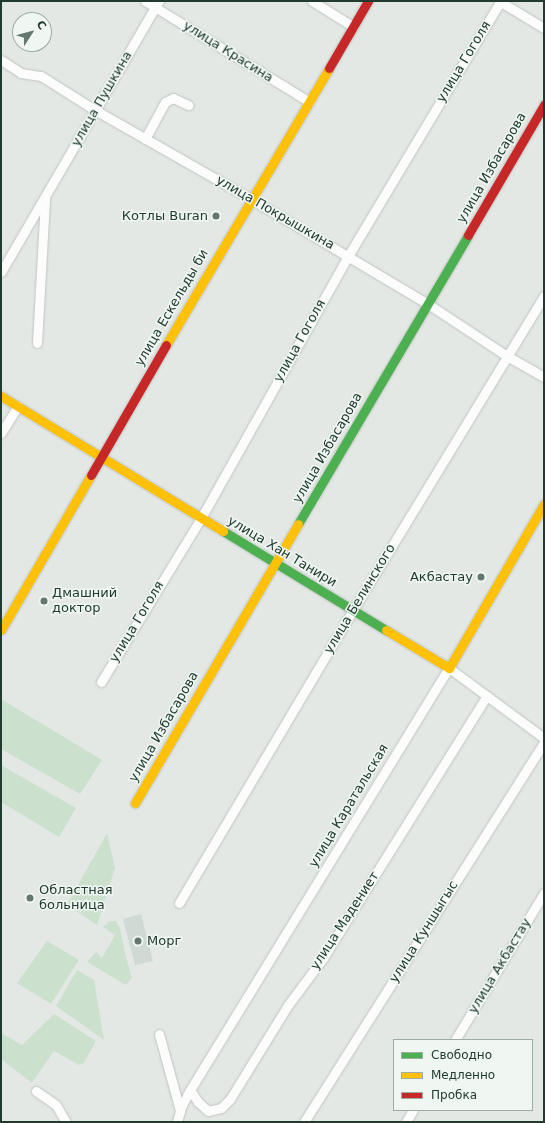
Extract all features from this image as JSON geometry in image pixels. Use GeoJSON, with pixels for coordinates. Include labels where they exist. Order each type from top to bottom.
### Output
{"type":"FeatureCollection","features":[{"type":"Feature","properties":{"kind":"street","name":"улица Красина"},"geometry":{"type":"LineString","coordinates":[[146,1],[158,4],[310,102]]}},
{"type":"Feature","properties":{"kind":"street"},"geometry":{"type":"LineString","coordinates":[[312,1],[354,27]]}},
{"type":"Feature","properties":{"kind":"street","name":"улица Ескельды би"},"geometry":{"type":"LineString","coordinates":[[1,630],[101,456],[368,1]]}},
{"type":"Feature","properties":{"kind":"street"},"geometry":{"type":"LineString","coordinates":[[499,1],[544,28]]}},
{"type":"Feature","properties":{"kind":"street","name":"улица Гоголя"},"geometry":{"type":"LineString","coordinates":[[101,682],[201,518],[348,256],[499,1]]}},
{"type":"Feature","properties":{"kind":"street","name":"улица Пушкина"},"geometry":{"type":"LineString","coordinates":[[1,272],[158,4]]}},
{"type":"Feature","properties":{"kind":"street","name":"улица Покрышкина"},"geometry":{"type":"LineString","coordinates":[[1,60],[21,73],[41,76],[95,110],[348,256],[428,304],[507,356],[544,377]]}},
{"type":"Feature","properties":{"kind":"street"},"geometry":{"type":"LineString","coordinates":[[145,138],[164,102],[173,98],[188,105]]}},
{"type":"Feature","properties":{"kind":"street","name":"улица Избасарова"},"geometry":{"type":"LineString","coordinates":[[135,803],[544,105]]}},
{"type":"Feature","properties":{"kind":"street","name":"улица Пушкина"},"geometry":{"type":"LineString","coordinates":[[37,343],[45,197]]}},
{"type":"Feature","properties":{"kind":"street","name":"улица Белинского"},"geometry":{"type":"LineString","coordinates":[[179,903],[352,610],[544,296]]}},
{"type":"Feature","properties":{"kind":"street","name":"улица Хан Танири"},"geometry":{"type":"LineString","coordinates":[[1,396],[449,668],[544,738]]}},
{"type":"Feature","properties":{"kind":"street"},"geometry":{"type":"LineString","coordinates":[[1,433],[18,406]]}},
{"type":"Feature","properties":{"kind":"street","name":"улица Каратальская"},"geometry":{"type":"LineString","coordinates":[[177,1122],[180,1111],[190,1090],[449,668],[544,504]]}},
{"type":"Feature","properties":{"kind":"street","name":"улица Мадениет"},"geometry":{"type":"LineString","coordinates":[[190,1090],[198,1102],[208,1111],[221,1108],[230,1099],[288,1005],[323,958],[487,696]]}},
{"type":"Feature","properties":{"kind":"street","name":"улица Куншыгыс"},"geometry":{"type":"LineString","coordinates":[[304,1122],[544,743]]}},
{"type":"Feature","properties":{"kind":"street","name":"улица Акбастау"},"geometry":{"type":"LineString","coordinates":[[456,1039],[544,893]]}},
{"type":"Feature","properties":{"kind":"street"},"geometry":{"type":"LineString","coordinates":[[159,1034],[180,1111]]}},
{"type":"Feature","properties":{"kind":"street"},"geometry":{"type":"LineString","coordinates":[[36,1091],[56,1105],[66,1122]]}},
{"type":"Feature","properties":{"kind":"street"},"geometry":{"type":"LineString","coordinates":[[406,1122],[412,1111]]}},
{"type":"Feature","properties":{"kind":"shaded area"},"geometry":{"type":"Polygon","coordinates":[[[141,914],[153,961],[135,965],[123,919],[141,914]]]}},
{"type":"Feature","properties":{"kind":"green space"},"geometry":{"type":"Polygon","coordinates":[[[1,699],[102,760],[80,794],[1,749],[1,699]]]}},
{"type":"Feature","properties":{"kind":"green space"},"geometry":{"type":"Polygon","coordinates":[[[1,765],[76,808],[59,837],[1,802],[1,765]]]}},
{"type":"Feature","properties":{"kind":"green space"},"geometry":{"type":"Polygon","coordinates":[[[107,833],[115,868],[97,925],[67,905],[107,833]]]}},
{"type":"Feature","properties":{"kind":"green space"},"geometry":{"type":"Polygon","coordinates":[[[109,921],[116,921],[120,928],[132,978],[126,985],[87,962],[96,952],[102,958],[115,935],[103,927],[109,921]]]}},
{"type":"Feature","properties":{"kind":"green space"},"geometry":{"type":"Polygon","coordinates":[[[47,941],[79,960],[51,1004],[17,983],[47,941]]]}},
{"type":"Feature","properties":{"kind":"green space"},"geometry":{"type":"Polygon","coordinates":[[[77,970],[94,980],[104,1040],[56,1006],[77,970]]]}},
{"type":"Feature","properties":{"kind":"green space"},"geometry":{"type":"Polygon","coordinates":[[[54,1014],[96,1041],[84,1063],[79,1065],[54,1051],[32,1083],[1,1059],[1,1033],[22,1045],[54,1014]]]}},
{"type":"Feature","properties":{"kind":"traffic: fast"},"geometry":{"type":"LineString","coordinates":[[298,524],[468,235]]}},
{"type":"Feature","properties":{"kind":"traffic: fast"},"geometry":{"type":"LineString","coordinates":[[223,531],[386,630]]}},
{"type":"Feature","properties":{"kind":"traffic: slow"},"geometry":{"type":"LineString","coordinates":[[166,345],[329,68]]}},
{"type":"Feature","properties":{"kind":"traffic: slow"},"geometry":{"type":"LineString","coordinates":[[1,396],[223,531]]}},
{"type":"Feature","properties":{"kind":"traffic: slow"},"geometry":{"type":"LineString","coordinates":[[1,630],[91,475]]}},
{"type":"Feature","properties":{"kind":"traffic: slow"},"geometry":{"type":"LineString","coordinates":[[386,630],[449,668],[544,504]]}},
{"type":"Feature","properties":{"kind":"traffic: slow"},"geometry":{"type":"LineString","coordinates":[[135,803],[298,524]]}},
{"type":"Feature","properties":{"kind":"traffic: jam"},"geometry":{"type":"LineString","coordinates":[[329,68],[368,1]]}},
{"type":"Feature","properties":{"kind":"traffic: jam"},"geometry":{"type":"LineString","coordinates":[[468,235],[544,105]]}},
{"type":"Feature","properties":{"kind":"traffic: jam"},"geometry":{"type":"LineString","coordinates":[[91,475],[166,345]]}},
{"type":"Feature","properties":{"kind":"place","name":"Котлы Buran"},"geometry":{"type":"Point","coordinates":[216,216]}},
{"type":"Feature","properties":{"kind":"place","name":"Акбастау"},"geometry":{"type":"Point","coordinates":[481,577]}},
{"type":"Feature","properties":{"kind":"place","name":"Дмашний доктор"},"geometry":{"type":"Point","coordinates":[44,601]}},
{"type":"Feature","properties":{"kind":"place","name":"Областная больница"},"geometry":{"type":"Point","coordinates":[30,898]}},
{"type":"Feature","properties":{"kind":"place","name":"Морг"},"geometry":{"type":"Point","coordinates":[138,941]}}]}
